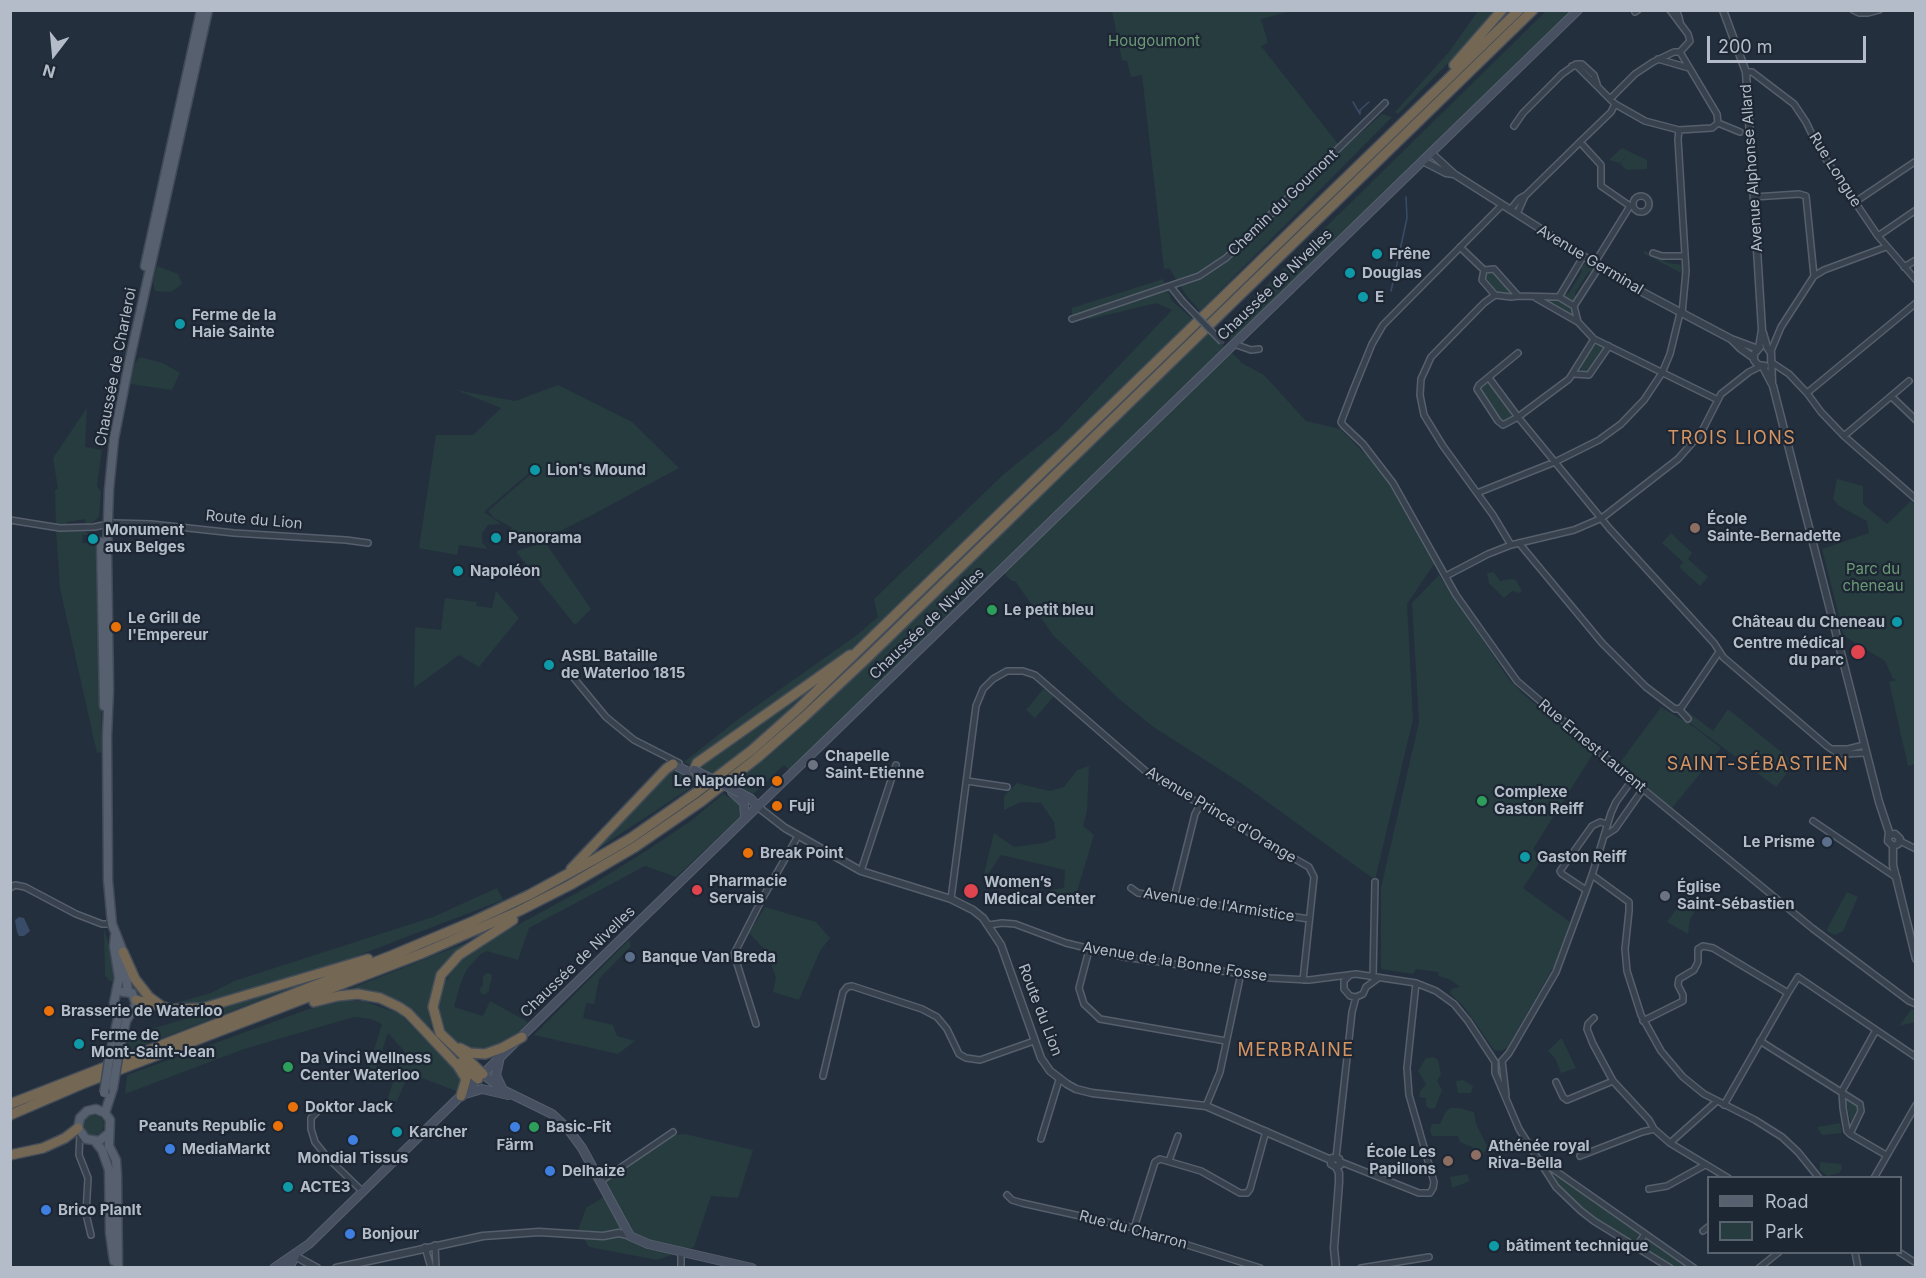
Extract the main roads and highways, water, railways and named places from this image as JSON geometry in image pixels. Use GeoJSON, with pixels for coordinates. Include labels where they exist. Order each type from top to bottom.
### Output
{"type":"FeatureCollection","features":[{"type":"Feature","properties":{"kind":"highway"},"geometry":{"type":"LineString","coordinates":[[1433,93],[1444,76],[1502,10]]}},
{"type":"Feature","properties":{"kind":"highway"},"geometry":{"type":"LineString","coordinates":[[10,1104],[393,955],[493,912],[566,876],[631,838],[697,792],[752,750],[798,709],[1519,10]]}},
{"type":"Feature","properties":{"kind":"highway"},"geometry":{"type":"LineString","coordinates":[[10,1115],[82,1084],[423,953],[519,911],[635,847],[702,801],[804,717],[1533,10]]}},
{"type":"Feature","properties":{"kind":"highway"},"geometry":{"type":"LineString","coordinates":[[696,774],[697,763],[716,748],[841,660],[860,650]]}},
{"type":"Feature","properties":{"kind":"highway"},"geometry":{"type":"LineString","coordinates":[[566,876],[666,769],[676,763]]}},
{"type":"Feature","properties":{"kind":"highway"},"geometry":{"type":"LineString","coordinates":[[481,1076],[441,1033],[433,1007],[441,975],[459,955],[514,919],[519,911]]}},
{"type":"Feature","properties":{"kind":"highway"},"geometry":{"type":"LineString","coordinates":[[123,952],[142,989],[165,1008]]}},
{"type":"Feature","properties":{"kind":"highway"},"geometry":{"type":"LineString","coordinates":[[136,1000],[165,1008],[186,1010],[203,1008],[377,956],[393,955]]}},
{"type":"Feature","properties":{"kind":"highway"},"geometry":{"type":"LineString","coordinates":[[280,1009],[295,1008],[338,996],[358,994],[388,1001],[408,1013],[458,1066],[466,1079],[461,1096]]}},
{"type":"Feature","properties":{"kind":"highway"},"geometry":{"type":"LineString","coordinates":[[452,1045],[470,1053],[485,1054],[502,1048],[522,1036]]}},
{"type":"Feature","properties":{"kind":"highway"},"geometry":{"type":"LineString","coordinates":[[437,1044],[481,1076]]}},
{"type":"Feature","properties":{"kind":"highway"},"geometry":{"type":"LineString","coordinates":[[10,1155],[43,1148],[79,1130]]}},
{"type":"Feature","properties":{"kind":"main road","name":"Chaussée de Charleroi"},"geometry":{"type":"LineString","coordinates":[[128,992],[123,952],[112,924],[108,879],[107,736],[103,694],[106,465],[111,428],[201,10]]}},
{"type":"Feature","properties":{"kind":"main road","name":"Chaussée de Charleroi"},"geometry":{"type":"LineString","coordinates":[[105,525],[114,439],[141,307],[208,10]]}},
{"type":"Feature","properties":{"kind":"main road","name":"Chaussée de Nivelles"},"geometry":{"type":"LineString","coordinates":[[274,1268],[309,1244],[363,1192],[1578,10]]}},
{"type":"Feature","properties":{"kind":"main road","name":"Route du Lion"},"geometry":{"type":"LineString","coordinates":[[676,763],[751,799],[758,807]]}},
{"type":"Feature","properties":{"kind":"main road"},"geometry":{"type":"LineString","coordinates":[[736,793],[744,803],[746,819]]}},
{"type":"Feature","properties":{"kind":"main road","name":"Chaussée de Charleroi"},"geometry":{"type":"LineString","coordinates":[[115,936],[114,946],[119,978],[115,997]]}},
{"type":"Feature","properties":{"kind":"main road"},"geometry":{"type":"LineString","coordinates":[[96,1109],[104,1093],[114,1052],[126,1021],[136,1004],[136,1000],[128,992],[121,992],[115,997],[114,1004],[118,1018],[114,1052],[113,1088],[105,1113]]}},
{"type":"Feature","properties":{"kind":"main road"},"geometry":{"type":"LineString","coordinates":[[116,1009],[122,1013],[131,1011]]}},
{"type":"Feature","properties":{"kind":"main road"},"geometry":{"type":"LineString","coordinates":[[500,1057],[496,1075],[503,1090]]}},
{"type":"Feature","properties":{"kind":"main road"},"geometry":{"type":"LineString","coordinates":[[481,1076],[503,1090],[552,1114],[568,1129],[582,1148],[628,1235],[637,1241],[752,1268]]}},
{"type":"Feature","properties":{"kind":"main road"},"geometry":{"type":"LineString","coordinates":[[481,1076],[493,1090]]}},
{"type":"Feature","properties":{"kind":"main road"},"geometry":{"type":"LineString","coordinates":[[461,1096],[476,1089],[493,1090],[518,1097]]}},
{"type":"Feature","properties":{"kind":"main road"},"geometry":{"type":"LineString","coordinates":[[96,1109],[105,1113],[110,1120],[110,1146],[116,1160],[117,1268],[110,1233],[110,1170],[102,1150],[79,1130],[80,1118],[83,1114],[96,1109]]}},
{"type":"Feature","properties":{"kind":"main road"},"geometry":{"type":"LineString","coordinates":[[93,1141],[103,1139],[109,1132]]}},
{"type":"Feature","properties":{"kind":"main road","name":"Chaussée de Nivelles"},"geometry":{"type":"LineString","coordinates":[[285,1268],[291,1264],[294,1256]]}},
{"type":"Feature","properties":{"kind":"water"},"geometry":{"type":"Polygon","coordinates":[[[19,917],[24,918],[30,931],[24,936],[19,936],[17,932],[15,920],[19,917]]]}},
{"type":"Feature","properties":{"kind":"waterway"},"geometry":{"type":"LineString","coordinates":[[1353,102],[1360,114],[1360,110],[1369,102]]}},
{"type":"Feature","properties":{"kind":"waterway"},"geometry":{"type":"LineString","coordinates":[[1391,291],[1407,218],[1406,197]]}},
{"type":"Feature","properties":{"kind":"place","name":"Frêne"},"geometry":{"type":"Point","coordinates":[1377,254]}},
{"type":"Feature","properties":{"kind":"place","name":"Douglas"},"geometry":{"type":"Point","coordinates":[1350,273]}},
{"type":"Feature","properties":{"kind":"place","name":"E"},"geometry":{"type":"Point","coordinates":[1363,297]}},
{"type":"Feature","properties":{"kind":"place","name":"Ferme de la Haie Sainte"},"geometry":{"type":"Point","coordinates":[180,324]}},
{"type":"Feature","properties":{"kind":"place","name":"Lion's Mound"},"geometry":{"type":"Point","coordinates":[535,470]}},
{"type":"Feature","properties":{"kind":"place","name":"École Sainte-Bernadette"},"geometry":{"type":"Point","coordinates":[1695,528]}},
{"type":"Feature","properties":{"kind":"place","name":"Panorama"},"geometry":{"type":"Point","coordinates":[496,538]}},
{"type":"Feature","properties":{"kind":"place","name":"Monument aux Belges"},"geometry":{"type":"Point","coordinates":[93,539]}},
{"type":"Feature","properties":{"kind":"place","name":"Napoléon"},"geometry":{"type":"Point","coordinates":[458,571]}},
{"type":"Feature","properties":{"kind":"place","name":"Le petit bleu"},"geometry":{"type":"Point","coordinates":[992,610]}},
{"type":"Feature","properties":{"kind":"place","name":"Château du Cheneau"},"geometry":{"type":"Point","coordinates":[1897,622]}},
{"type":"Feature","properties":{"kind":"place","name":"Le Grill de l'Empereur"},"geometry":{"type":"Point","coordinates":[116,627]}},
{"type":"Feature","properties":{"kind":"place","name":"Centre médical du parc"},"geometry":{"type":"Point","coordinates":[1858,652]}},
{"type":"Feature","properties":{"kind":"place","name":"ASBL Bataille de Waterloo 1815"},"geometry":{"type":"Point","coordinates":[549,665]}},
{"type":"Feature","properties":{"kind":"place","name":"Chapelle Saint-Etienne"},"geometry":{"type":"Point","coordinates":[813,765]}},
{"type":"Feature","properties":{"kind":"place","name":"Le Napoléon"},"geometry":{"type":"Point","coordinates":[777,781]}},
{"type":"Feature","properties":{"kind":"place","name":"Complexe Gaston Reiff"},"geometry":{"type":"Point","coordinates":[1482,801]}},
{"type":"Feature","properties":{"kind":"place","name":"Fuji"},"geometry":{"type":"Point","coordinates":[777,806]}},
{"type":"Feature","properties":{"kind":"place","name":"Le Prisme"},"geometry":{"type":"Point","coordinates":[1827,842]}},
{"type":"Feature","properties":{"kind":"place","name":"Break Point"},"geometry":{"type":"Point","coordinates":[748,853]}},
{"type":"Feature","properties":{"kind":"place","name":"Gaston Reiff"},"geometry":{"type":"Point","coordinates":[1525,857]}},
{"type":"Feature","properties":{"kind":"place","name":"Pharmacie Servais"},"geometry":{"type":"Point","coordinates":[697,890]}},
{"type":"Feature","properties":{"kind":"place","name":"Women’s Medical Center"},"geometry":{"type":"Point","coordinates":[971,891]}},
{"type":"Feature","properties":{"kind":"place","name":"Église Saint-Sébastien"},"geometry":{"type":"Point","coordinates":[1665,896]}},
{"type":"Feature","properties":{"kind":"place","name":"Banque Van Breda"},"geometry":{"type":"Point","coordinates":[630,957]}},
{"type":"Feature","properties":{"kind":"place","name":"Brasserie de Waterloo"},"geometry":{"type":"Point","coordinates":[49,1011]}},
{"type":"Feature","properties":{"kind":"place","name":"Ferme de Mont-Saint-Jean"},"geometry":{"type":"Point","coordinates":[79,1044]}},
{"type":"Feature","properties":{"kind":"place","name":"Da Vinci Wellness Center Waterloo"},"geometry":{"type":"Point","coordinates":[288,1067]}},
{"type":"Feature","properties":{"kind":"place","name":"Doktor Jack"},"geometry":{"type":"Point","coordinates":[293,1107]}},
{"type":"Feature","properties":{"kind":"place","name":"Peanuts Republic"},"geometry":{"type":"Point","coordinates":[278,1126]}},
{"type":"Feature","properties":{"kind":"place","name":"Färm"},"geometry":{"type":"Point","coordinates":[515,1127]}},
{"type":"Feature","properties":{"kind":"place","name":"Basic-Fit"},"geometry":{"type":"Point","coordinates":[534,1127]}},
{"type":"Feature","properties":{"kind":"place","name":"Karcher"},"geometry":{"type":"Point","coordinates":[397,1132]}},
{"type":"Feature","properties":{"kind":"place","name":"Mondial Tissus"},"geometry":{"type":"Point","coordinates":[353,1140]}},
{"type":"Feature","properties":{"kind":"place","name":"MediaMarkt"},"geometry":{"type":"Point","coordinates":[170,1149]}},
{"type":"Feature","properties":{"kind":"place","name":"Athénée royal Riva-Bella"},"geometry":{"type":"Point","coordinates":[1476,1155]}},
{"type":"Feature","properties":{"kind":"place","name":"École Les Papillons"},"geometry":{"type":"Point","coordinates":[1448,1161]}},
{"type":"Feature","properties":{"kind":"place","name":"Delhaize"},"geometry":{"type":"Point","coordinates":[550,1171]}},
{"type":"Feature","properties":{"kind":"place","name":"ACTE3"},"geometry":{"type":"Point","coordinates":[288,1187]}},
{"type":"Feature","properties":{"kind":"place","name":"Brico PlanIt"},"geometry":{"type":"Point","coordinates":[46,1210]}},
{"type":"Feature","properties":{"kind":"place","name":"Bonjour"},"geometry":{"type":"Point","coordinates":[350,1234]}},
{"type":"Feature","properties":{"kind":"place","name":"bâtiment technique"},"geometry":{"type":"Point","coordinates":[1494,1246]}},
{"type":"Feature","properties":{"kind":"district","name":"TROIS LIONS"},"geometry":{"type":"Point","coordinates":[1732,439]}},
{"type":"Feature","properties":{"kind":"district","name":"SAINT-SÉBASTIEN"},"geometry":{"type":"Point","coordinates":[1758,765]}},
{"type":"Feature","properties":{"kind":"district","name":"MERBRAINE"},"geometry":{"type":"Point","coordinates":[1296,1051]}},
{"type":"Feature","properties":{"kind":"park label","name":"Hougoumont"},"geometry":{"type":"Point","coordinates":[1154,41]}},
{"type":"Feature","properties":{"kind":"park label","name":"Parc du cheneau"},"geometry":{"type":"Point","coordinates":[1873,578]}}]}
